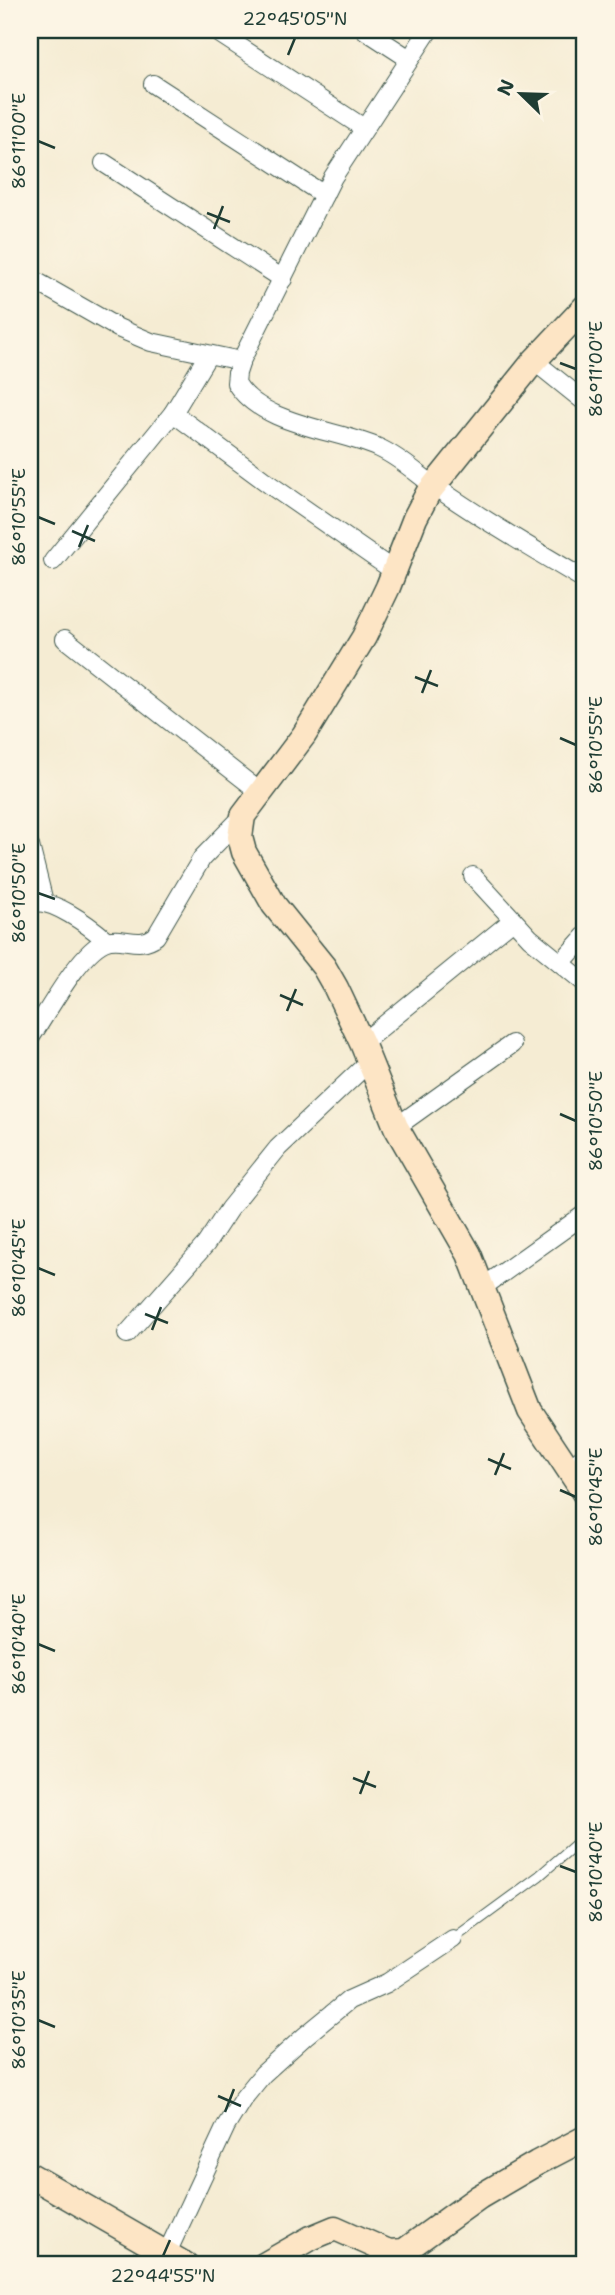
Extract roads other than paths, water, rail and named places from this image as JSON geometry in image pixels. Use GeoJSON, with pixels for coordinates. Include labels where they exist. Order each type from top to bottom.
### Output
{"type":"FeatureCollection","features":[{"type":"Feature","properties":{"kind":"street"},"geometry":{"type":"LineString","coordinates":[[214,30],[364,128]]}},
{"type":"Feature","properties":{"kind":"street"},"geometry":{"type":"LineString","coordinates":[[365,30],[408,58]]}},
{"type":"Feature","properties":{"kind":"street"},"geometry":{"type":"LineString","coordinates":[[429,30],[342,161],[241,361],[236,383],[254,402],[288,419],[378,447],[399,458],[434,486],[585,580]]}},
{"type":"Feature","properties":{"kind":"street"},"geometry":{"type":"LineString","coordinates":[[153,84],[324,195]]}},
{"type":"Feature","properties":{"kind":"street"},"geometry":{"type":"LineString","coordinates":[[104,163],[283,279]]}},
{"type":"Feature","properties":{"kind":"street"},"geometry":{"type":"LineString","coordinates":[[30,281],[39,283],[118,328],[151,342],[241,361]]}},
{"type":"Feature","properties":{"kind":"street"},"geometry":{"type":"LineString","coordinates":[[30,1038],[93,949],[106,940],[148,942],[156,936],[202,858],[243,816],[318,715],[363,637],[415,518],[434,486],[534,361],[582,316]]}},
{"type":"Feature","properties":{"kind":"street"},"geometry":{"type":"LineString","coordinates":[[53,561],[173,414],[208,355]]}},
{"type":"Feature","properties":{"kind":"street"},"geometry":{"type":"LineString","coordinates":[[534,361],[585,402]]}},
{"type":"Feature","properties":{"kind":"street"},"geometry":{"type":"LineString","coordinates":[[173,414],[394,571]]}},
{"type":"Feature","properties":{"kind":"street"},"geometry":{"type":"LineString","coordinates":[[65,639],[260,792]]}},
{"type":"Feature","properties":{"kind":"street"},"geometry":{"type":"LineString","coordinates":[[243,816],[240,836],[244,852],[274,905],[324,967],[365,1052],[396,1127],[469,1254],[530,1411],[576,1458],[585,1494]]}},
{"type":"Feature","properties":{"kind":"street"},"geometry":{"type":"LineString","coordinates":[[30,846],[37,903],[90,925],[106,940]]}},
{"type":"Feature","properties":{"kind":"street"},"geometry":{"type":"LineString","coordinates":[[473,876],[530,938],[585,984]]}},
{"type":"Feature","properties":{"kind":"street"},"geometry":{"type":"LineString","coordinates":[[127,1334],[206,1244],[229,1209],[278,1148],[365,1052],[513,920]]}},
{"type":"Feature","properties":{"kind":"street"},"geometry":{"type":"LineString","coordinates":[[561,963],[585,936]]}},
{"type":"Feature","properties":{"kind":"street"},"geometry":{"type":"LineString","coordinates":[[396,1127],[512,1044]]}},
{"type":"Feature","properties":{"kind":"street"},"geometry":{"type":"LineString","coordinates":[[483,1287],[585,1214]]}},
{"type":"Feature","properties":{"kind":"street"},"geometry":{"type":"LineString","coordinates":[[30,2175],[176,2260],[226,2126],[263,2074],[349,2000],[387,1983],[453,1939]]}},
{"type":"Feature","properties":{"kind":"street"},"geometry":{"type":"LineString","coordinates":[[264,2265],[311,2238],[335,2228],[405,2259],[412,2247],[479,2197],[585,2138]]}},
{"type":"Feature","properties":{"kind":"lane"},"geometry":{"type":"LineString","coordinates":[[453,1939],[539,1876],[585,1836]]}}]}
